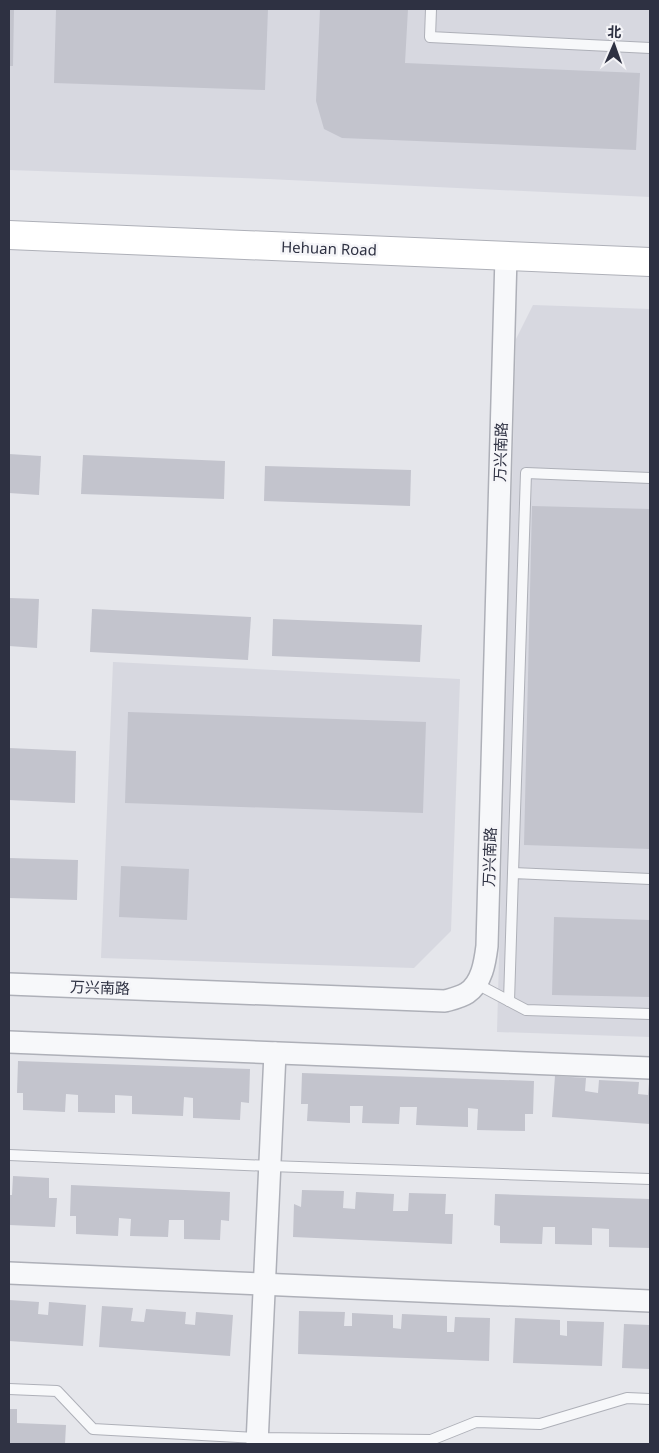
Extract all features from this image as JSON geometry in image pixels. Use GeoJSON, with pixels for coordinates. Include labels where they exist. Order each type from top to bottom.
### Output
{"type":"FeatureCollection","features":[{"type":"Feature","properties":{"kind":"street","name":"Hehuan Road"},"geometry":{"type":"LineString","coordinates":[[9,235],[650,262]]}},
{"type":"Feature","properties":{"kind":"street","name":"万兴南路"},"geometry":{"type":"LineString","coordinates":[[9,984],[445,1001],[468,993],[475,984],[484,967],[487,946],[506,256]]}},
{"type":"Feature","properties":{"kind":"street"},"geometry":{"type":"LineString","coordinates":[[9,1042],[650,1068]]}},
{"type":"Feature","properties":{"kind":"street"},"geometry":{"type":"LineString","coordinates":[[258,1441],[276,1053]]}},
{"type":"Feature","properties":{"kind":"street"},"geometry":{"type":"LineString","coordinates":[[9,1273],[650,1301]]}},
{"type":"Feature","properties":{"kind":"lane"},"geometry":{"type":"LineString","coordinates":[[431,9],[430,37],[650,48]]}},
{"type":"Feature","properties":{"kind":"lane"},"geometry":{"type":"LineString","coordinates":[[509,1001],[526,473],[650,478]]}},
{"type":"Feature","properties":{"kind":"lane"},"geometry":{"type":"LineString","coordinates":[[513,873],[650,879]]}},
{"type":"Feature","properties":{"kind":"lane"},"geometry":{"type":"LineString","coordinates":[[475,984],[526,1010],[650,1014]]}},
{"type":"Feature","properties":{"kind":"lane"},"geometry":{"type":"LineString","coordinates":[[9,1155],[650,1179]]}},
{"type":"Feature","properties":{"kind":"lane"},"geometry":{"type":"LineString","coordinates":[[9,1389],[57,1391],[93,1428],[258,1441],[431,1440],[476,1422],[540,1424],[627,1398],[650,1399]]}},
{"type":"Feature","properties":{"kind":"shaded area"},"geometry":{"type":"Polygon","coordinates":[[[9,9],[650,9],[650,197],[268,179],[9,170],[9,9]]]}},
{"type":"Feature","properties":{"kind":"shaded area"},"geometry":{"type":"Polygon","coordinates":[[[533,305],[650,309],[650,1037],[497,1032],[516,339],[533,305]]]}},
{"type":"Feature","properties":{"kind":"shaded area"},"geometry":{"type":"Polygon","coordinates":[[[113,662],[460,679],[451,931],[414,968],[101,958],[113,662]]]}},
{"type":"Feature","properties":{"kind":"building"},"geometry":{"type":"Polygon","coordinates":[[[9,9],[14,9],[13,66],[9,66],[9,9]]]}},
{"type":"Feature","properties":{"kind":"building"},"geometry":{"type":"Polygon","coordinates":[[[56,9],[268,9],[265,90],[54,83],[56,9]]]}},
{"type":"Feature","properties":{"kind":"building"},"geometry":{"type":"Polygon","coordinates":[[[320,9],[408,9],[405,63],[640,73],[636,150],[342,138],[324,129],[316,101],[320,9]]]}},
{"type":"Feature","properties":{"kind":"building"},"geometry":{"type":"Polygon","coordinates":[[[9,454],[41,456],[39,495],[9,493],[9,454]]]}},
{"type":"Feature","properties":{"kind":"building"},"geometry":{"type":"Polygon","coordinates":[[[83,455],[225,461],[224,499],[81,494],[83,455]]]}},
{"type":"Feature","properties":{"kind":"building"},"geometry":{"type":"Polygon","coordinates":[[[265,466],[411,470],[410,506],[264,501],[265,466]]]}},
{"type":"Feature","properties":{"kind":"building"},"geometry":{"type":"Polygon","coordinates":[[[532,506],[650,509],[650,849],[524,845],[532,506]]]}},
{"type":"Feature","properties":{"kind":"building"},"geometry":{"type":"Polygon","coordinates":[[[9,598],[39,599],[37,648],[9,646],[9,598]]]}},
{"type":"Feature","properties":{"kind":"building"},"geometry":{"type":"Polygon","coordinates":[[[92,609],[251,617],[248,660],[90,652],[92,609]]]}},
{"type":"Feature","properties":{"kind":"building"},"geometry":{"type":"Polygon","coordinates":[[[273,619],[422,625],[420,662],[272,656],[273,619]]]}},
{"type":"Feature","properties":{"kind":"building"},"geometry":{"type":"Polygon","coordinates":[[[128,712],[426,722],[423,813],[125,803],[128,712]]]}},
{"type":"Feature","properties":{"kind":"building"},"geometry":{"type":"Polygon","coordinates":[[[9,748],[76,751],[75,803],[9,800],[9,748]]]}},
{"type":"Feature","properties":{"kind":"building"},"geometry":{"type":"Polygon","coordinates":[[[9,858],[78,860],[77,900],[9,898],[9,858]]]}},
{"type":"Feature","properties":{"kind":"building"},"geometry":{"type":"Polygon","coordinates":[[[121,866],[189,869],[187,920],[119,917],[121,866]]]}},
{"type":"Feature","properties":{"kind":"building"},"geometry":{"type":"Polygon","coordinates":[[[554,917],[650,920],[650,997],[552,995],[554,917]]]}},
{"type":"Feature","properties":{"kind":"building"},"geometry":{"type":"Polygon","coordinates":[[[18,1061],[250,1069],[249,1103],[241,1102],[240,1120],[193,1118],[193,1098],[184,1097],[183,1116],[132,1114],[132,1096],[115,1095],[115,1113],[78,1112],[78,1095],[66,1094],[65,1112],[23,1110],[23,1093],[17,1093],[18,1061]]]}},
{"type":"Feature","properties":{"kind":"building"},"geometry":{"type":"Polygon","coordinates":[[[302,1073],[534,1081],[533,1114],[525,1114],[525,1131],[477,1130],[478,1109],[468,1108],[468,1127],[416,1125],[417,1107],[400,1107],[399,1124],[362,1123],[363,1106],[350,1106],[350,1123],[307,1121],[308,1104],[301,1104],[302,1073]]]}},
{"type":"Feature","properties":{"kind":"building"},"geometry":{"type":"Polygon","coordinates":[[[555,1076],[586,1078],[585,1091],[598,1093],[599,1080],[639,1082],[638,1094],[648,1095],[650,1082],[650,1124],[552,1117],[555,1076]]]}},
{"type":"Feature","properties":{"kind":"building"},"geometry":{"type":"Polygon","coordinates":[[[13,1176],[49,1178],[49,1198],[57,1198],[55,1227],[9,1225],[9,1195],[12,1195],[13,1176]]]}},
{"type":"Feature","properties":{"kind":"building"},"geometry":{"type":"Polygon","coordinates":[[[71,1185],[230,1192],[229,1221],[221,1220],[220,1240],[184,1239],[184,1220],[169,1220],[168,1237],[130,1236],[131,1219],[119,1218],[118,1236],[76,1234],[76,1216],[70,1216],[71,1185]]]}},
{"type":"Feature","properties":{"kind":"building"},"geometry":{"type":"Polygon","coordinates":[[[302,1190],[344,1191],[343,1208],[355,1209],[356,1192],[394,1194],[393,1211],[408,1211],[409,1193],[446,1194],[445,1214],[453,1214],[452,1244],[293,1237],[294,1204],[301,1207],[302,1190]]]}},
{"type":"Feature","properties":{"kind":"building"},"geometry":{"type":"Polygon","coordinates":[[[495,1194],[650,1199],[650,1248],[609,1247],[609,1229],[592,1228],[592,1245],[555,1244],[555,1227],[543,1227],[542,1244],[500,1243],[500,1226],[494,1225],[495,1194]]]}},
{"type":"Feature","properties":{"kind":"building"},"geometry":{"type":"Polygon","coordinates":[[[9,1300],[39,1302],[38,1314],[48,1315],[49,1302],[86,1305],[83,1346],[9,1341],[9,1300]]]}},
{"type":"Feature","properties":{"kind":"building"},"geometry":{"type":"Polygon","coordinates":[[[102,1306],[133,1308],[131,1321],[144,1322],[146,1309],[186,1312],[185,1324],[195,1325],[196,1312],[233,1315],[230,1356],[99,1347],[102,1306]]]}},
{"type":"Feature","properties":{"kind":"building"},"geometry":{"type":"Polygon","coordinates":[[[299,1311],[345,1312],[344,1326],[352,1326],[352,1313],[393,1315],[393,1328],[401,1329],[402,1314],[447,1316],[447,1332],[454,1332],[455,1317],[490,1318],[489,1361],[298,1354],[299,1311]]]}},
{"type":"Feature","properties":{"kind":"building"},"geometry":{"type":"Polygon","coordinates":[[[515,1318],[560,1320],[560,1335],[567,1336],[567,1321],[604,1322],[602,1366],[513,1363],[515,1318]]]}},
{"type":"Feature","properties":{"kind":"building"},"geometry":{"type":"Polygon","coordinates":[[[624,1324],[650,1325],[650,1369],[622,1368],[624,1324]]]}},
{"type":"Feature","properties":{"kind":"building"},"geometry":{"type":"Polygon","coordinates":[[[9,1409],[17,1409],[17,1423],[66,1425],[65,1444],[9,1444],[9,1409]]]}}]}
